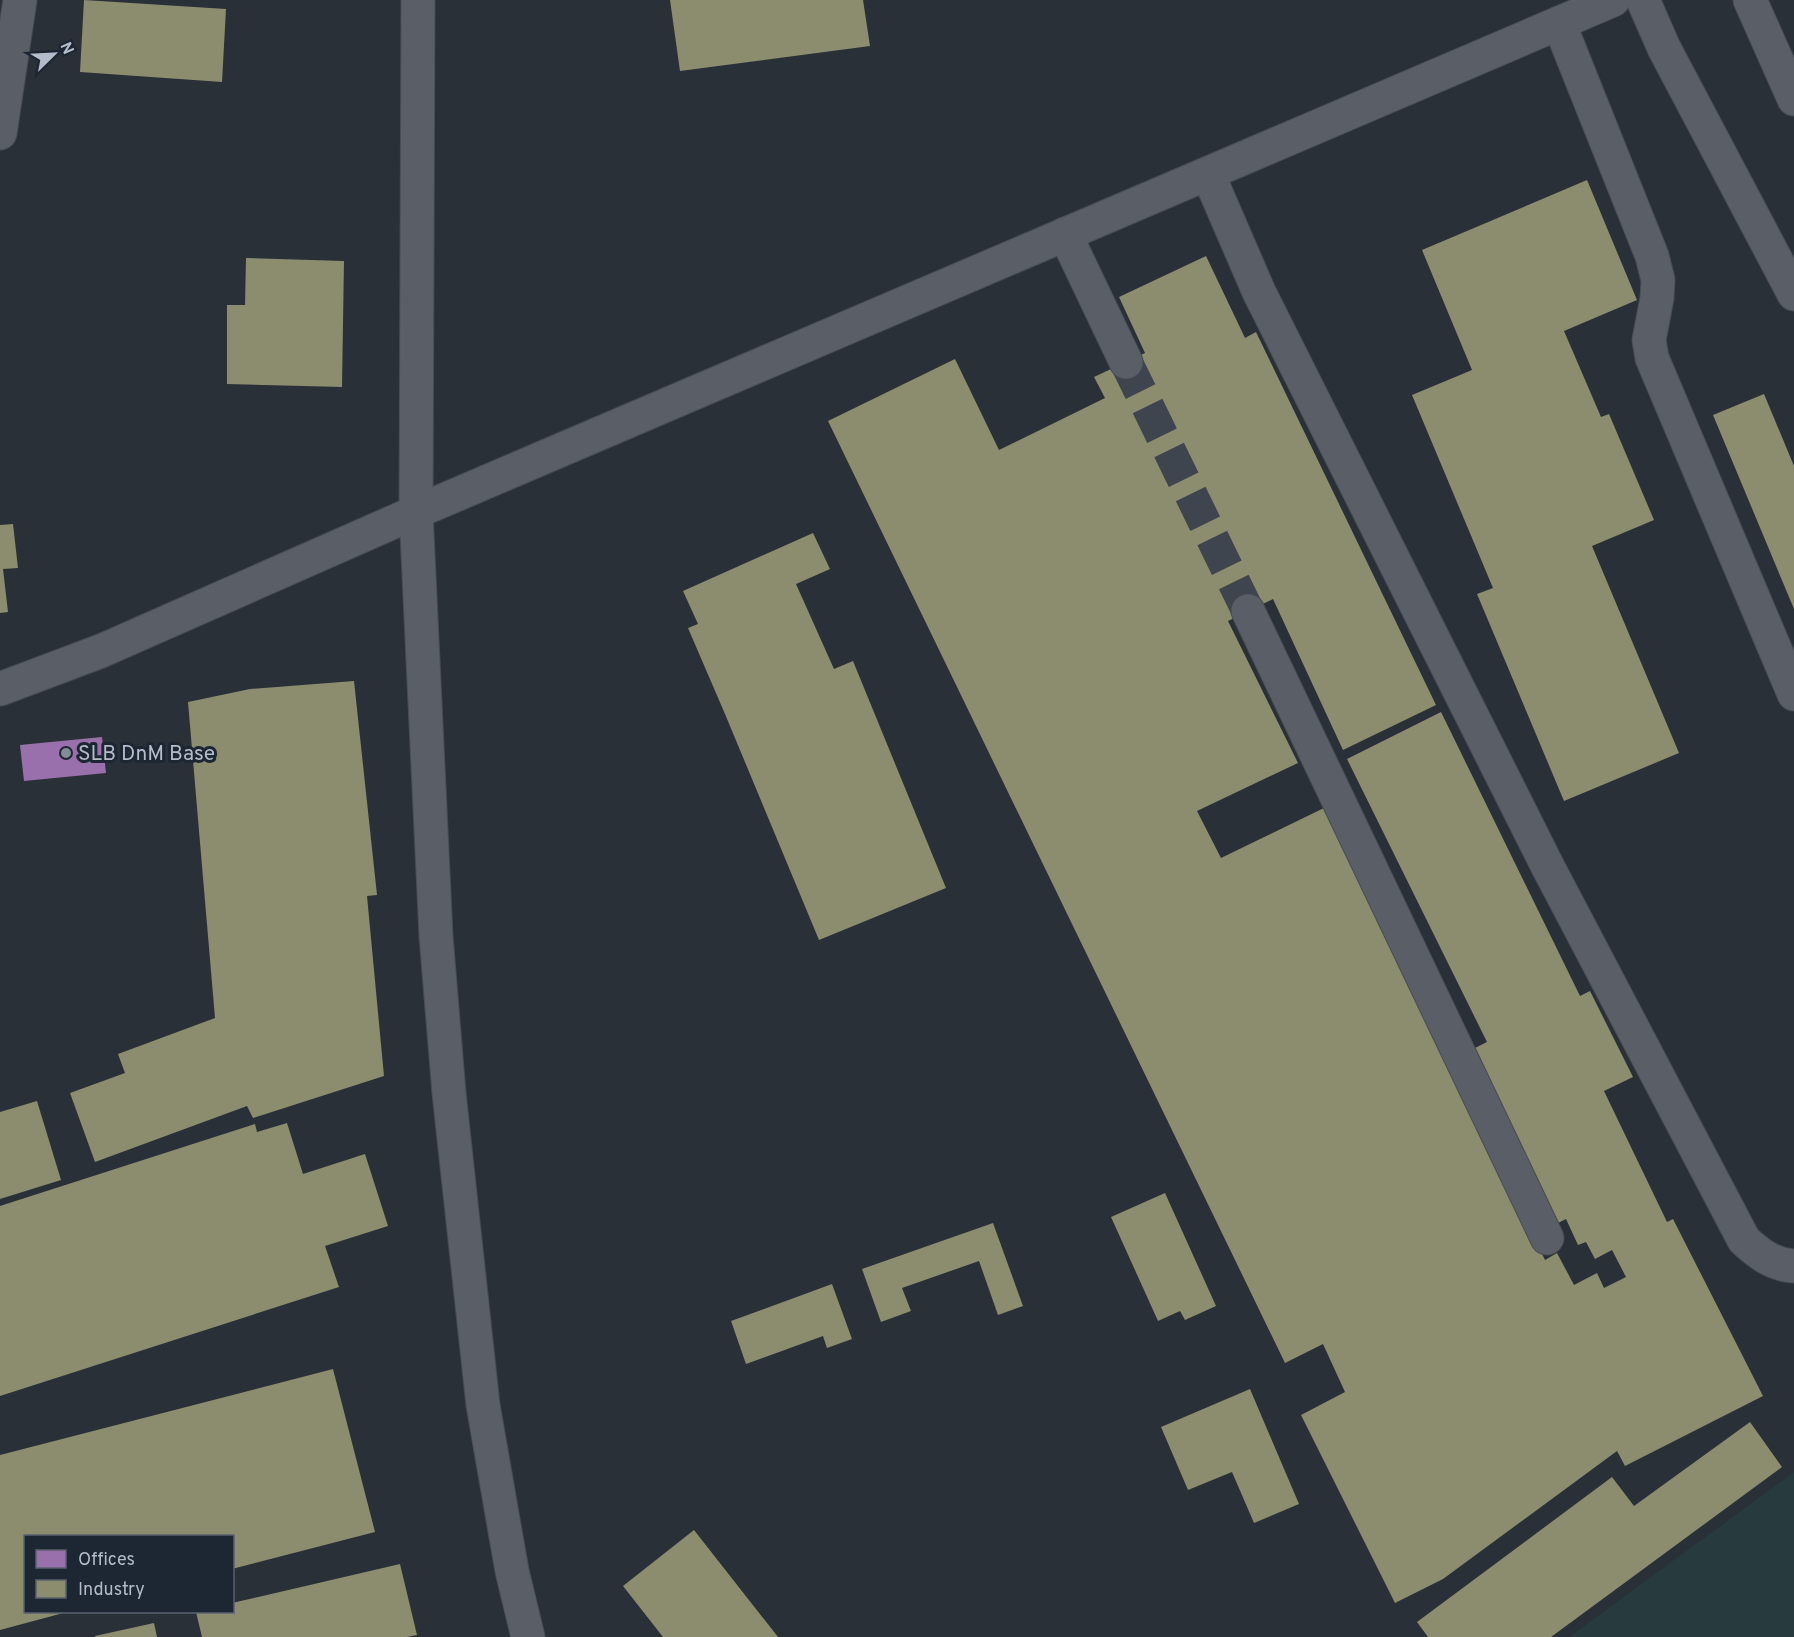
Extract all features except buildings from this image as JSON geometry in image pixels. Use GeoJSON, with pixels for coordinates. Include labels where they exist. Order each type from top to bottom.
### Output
{"type":"FeatureCollection","features":[{"type":"Feature","properties":{"kind":"street"},"geometry":{"type":"LineString","coordinates":[[0,133],[20,0]]}},
{"type":"Feature","properties":{"kind":"street"},"geometry":{"type":"LineString","coordinates":[[418,0],[416,512],[436,936],[449,1092],[483,1405],[512,1571],[528,1637]]}},
{"type":"Feature","properties":{"kind":"street"},"geometry":{"type":"LineString","coordinates":[[0,689],[101,651],[416,512],[1613,0]]}},
{"type":"Feature","properties":{"kind":"street"},"geometry":{"type":"LineString","coordinates":[[1643,0],[1664,48],[1794,294]]}},
{"type":"Feature","properties":{"kind":"street"},"geometry":{"type":"LineString","coordinates":[[1750,0],[1794,99]]}},
{"type":"Feature","properties":{"kind":"street"},"geometry":{"type":"LineString","coordinates":[[1559,23],[1652,256],[1658,280],[1649,340],[1652,358],[1794,694]]}},
{"type":"Feature","properties":{"kind":"street"},"geometry":{"type":"LineString","coordinates":[[1208,174],[1260,292],[1371,516],[1548,867],[1738,1230],[1744,1240],[1759,1254],[1782,1265],[1794,1266]]}},
{"type":"Feature","properties":{"kind":"street"},"geometry":{"type":"LineString","coordinates":[[1065,234],[1126,362]]}},
{"type":"Feature","properties":{"kind":"street"},"geometry":{"type":"LineString","coordinates":[[1248,611],[1548,1238]]}},
{"type":"Feature","properties":{"kind":"green space"},"geometry":{"type":"Polygon","coordinates":[[[1794,1472],[1794,1637],[1569,1637],[1794,1472]]]}},
{"type":"Feature","properties":{"kind":"tunnel"},"geometry":{"type":"LineString","coordinates":[[1126,362],[1248,611]]}},
{"type":"Feature","properties":{"kind":"place","name":"SLB DnM Base"},"geometry":{"type":"Point","coordinates":[66,753]}}]}
